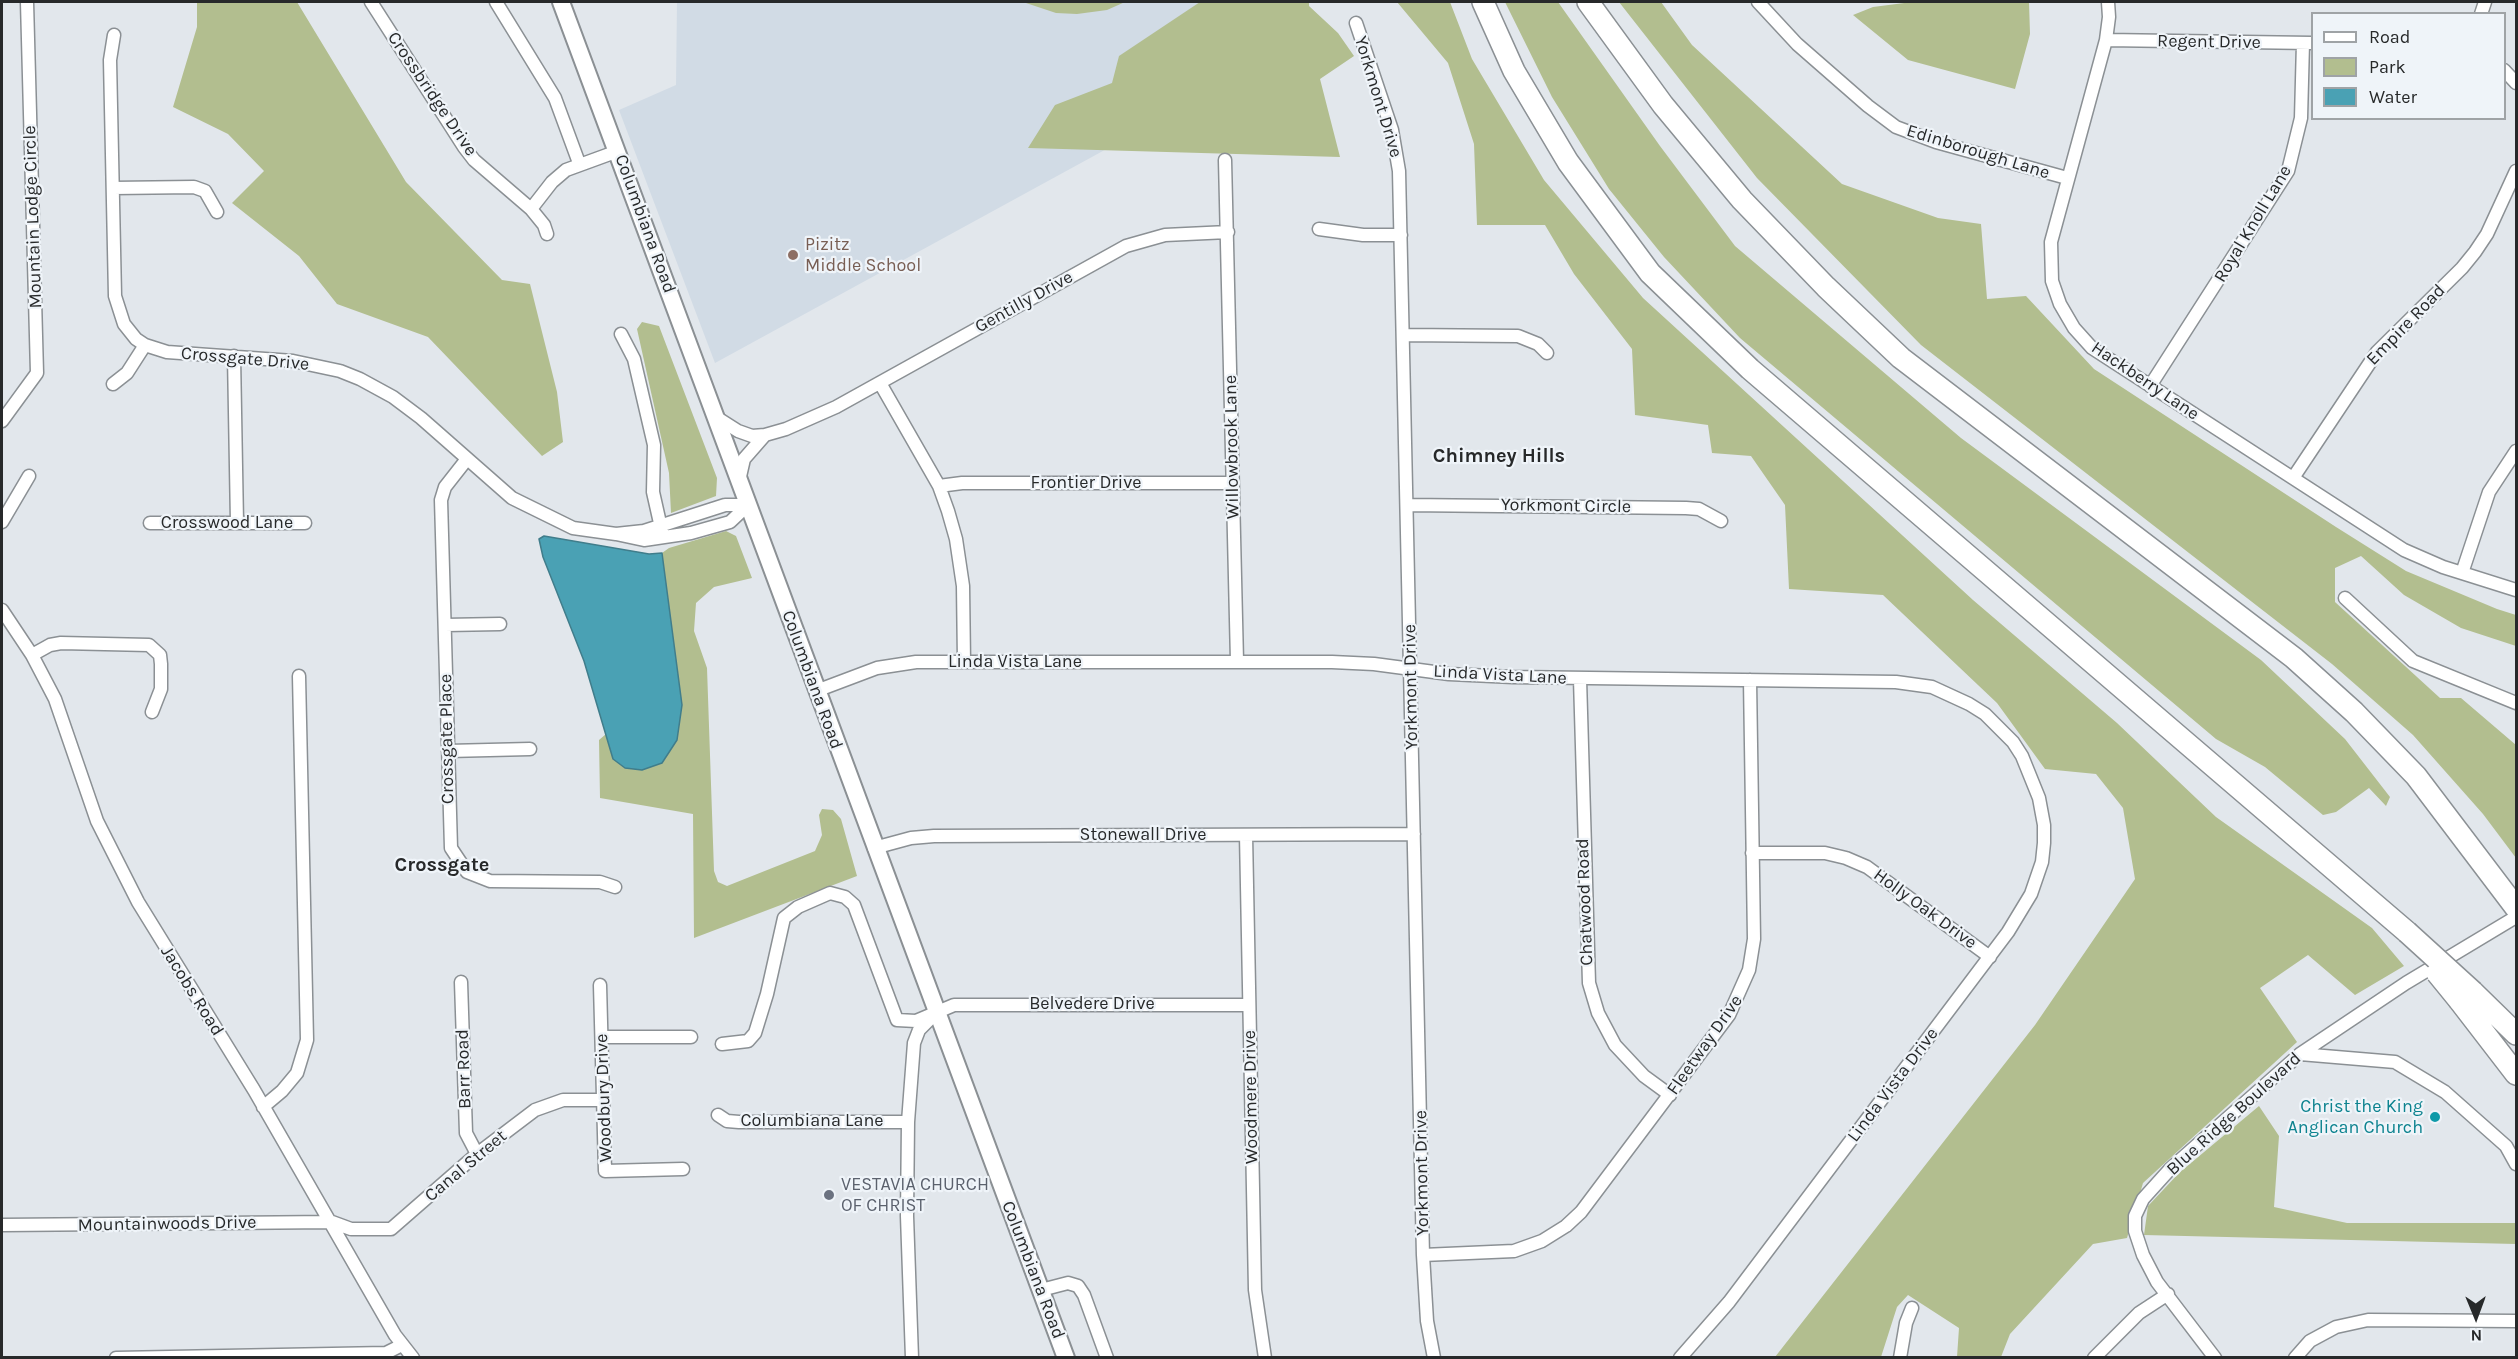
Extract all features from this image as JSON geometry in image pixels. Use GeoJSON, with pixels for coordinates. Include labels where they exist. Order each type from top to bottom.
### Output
{"type":"FeatureCollection","features":[{"type":"Feature","properties":{"kind":"highway"},"geometry":{"type":"LineString","coordinates":[[1483,2],[1514,71],[1568,162],[1650,273],[1750,369],[2407,932],[2466,996],[2517,1074]]}},
{"type":"Feature","properties":{"kind":"highway"},"geometry":{"type":"LineString","coordinates":[[1588,2],[1663,105],[1742,200],[1826,287],[1901,358],[2294,658],[2355,712],[2416,776],[2517,908]]}},
{"type":"Feature","properties":{"kind":"highway"},"geometry":{"type":"LineString","coordinates":[[2466,996],[2517,1034]]}},
{"type":"Feature","properties":{"kind":"main road","name":"Columbiana Road"},"geometry":{"type":"LineString","coordinates":[[561,2],[874,848],[1066,1358]]}},
{"type":"Feature","properties":{"kind":"street","name":"Mountain Lodge Circle"},"geometry":{"type":"LineString","coordinates":[[2,421],[37,373],[27,2]]}},
{"type":"Feature","properties":{"kind":"street","name":"Crossbridge Drive"},"geometry":{"type":"LineString","coordinates":[[371,2],[464,147],[474,160],[531,209],[544,225],[547,234]]}},
{"type":"Feature","properties":{"kind":"street"},"geometry":{"type":"LineString","coordinates":[[496,2],[555,98],[579,163]]}},
{"type":"Feature","properties":{"kind":"street","name":"Edinborough Lane"},"geometry":{"type":"LineString","coordinates":[[1758,2],[1797,44],[1868,106],[1896,127],[1936,142],[2067,178]]}},
{"type":"Feature","properties":{"kind":"street","name":"Hackberry Lane"},"geometry":{"type":"LineString","coordinates":[[2108,2],[2106,40],[2067,178],[2050,249],[2050,269],[2056,294],[2065,315],[2083,339],[2150,386],[2404,550],[2462,573],[2517,590]]}},
{"type":"Feature","properties":{"kind":"street","name":"Yorkmont Drive"},"geometry":{"type":"LineString","coordinates":[[1356,23],[1396,144],[1400,171],[1423,1255],[1427,1321],[1434,1358]]}},
{"type":"Feature","properties":{"kind":"street"},"geometry":{"type":"LineString","coordinates":[[113,384],[127,373],[145,345],[124,324],[117,306],[110,60],[114,35]]}},
{"type":"Feature","properties":{"kind":"street","name":"Regent Drive"},"geometry":{"type":"LineString","coordinates":[[2106,40],[2308,43]]}},
{"type":"Feature","properties":{"kind":"street","name":"Royal Knoll Lane"},"geometry":{"type":"LineString","coordinates":[[2150,386],[2288,171],[2300,126],[2308,43]]}},
{"type":"Feature","properties":{"kind":"street"},"geometry":{"type":"LineString","coordinates":[[2506,71],[2517,83]]}},
{"type":"Feature","properties":{"kind":"street"},"geometry":{"type":"LineString","coordinates":[[531,209],[552,182],[579,163],[618,151]]}},
{"type":"Feature","properties":{"kind":"street"},"geometry":{"type":"LineString","coordinates":[[1225,159],[1228,232]]}},
{"type":"Feature","properties":{"kind":"street","name":"Empire Road"},"geometry":{"type":"LineString","coordinates":[[2293,478],[2377,351],[2462,268],[2475,252],[2487,234],[2517,171]]}},
{"type":"Feature","properties":{"kind":"street"},"geometry":{"type":"LineString","coordinates":[[113,188],[194,187],[206,191],[217,212]]}},
{"type":"Feature","properties":{"kind":"street"},"geometry":{"type":"LineString","coordinates":[[1319,229],[1363,235],[1401,235]]}},
{"type":"Feature","properties":{"kind":"street","name":"Gentilly Drive"},"geometry":{"type":"LineString","coordinates":[[716,417],[738,432],[765,435],[809,420],[1126,246],[1165,235],[1228,232]]}},
{"type":"Feature","properties":{"kind":"street","name":"Willowbrook Lane"},"geometry":{"type":"LineString","coordinates":[[1228,232],[1237,661]]}},
{"type":"Feature","properties":{"kind":"street"},"geometry":{"type":"LineString","coordinates":[[621,334],[634,359],[654,445],[653,492],[663,539]]}},
{"type":"Feature","properties":{"kind":"street"},"geometry":{"type":"LineString","coordinates":[[1403,335],[1518,336],[1538,344],[1547,353]]}},
{"type":"Feature","properties":{"kind":"street","name":"Crossgate Drive"},"geometry":{"type":"LineString","coordinates":[[145,345],[167,352],[317,365],[368,383],[421,418],[512,498],[573,528],[644,540],[663,539],[730,522],[748,505]]}},
{"type":"Feature","properties":{"kind":"street"},"geometry":{"type":"LineString","coordinates":[[234,356],[237,523]]}},
{"type":"Feature","properties":{"kind":"street"},"geometry":{"type":"LineString","coordinates":[[880,383],[939,486],[956,539],[961,563],[964,662]]}},
{"type":"Feature","properties":{"kind":"street","name":"Gentilly Drive"},"geometry":{"type":"LineString","coordinates":[[739,481],[744,459],[765,435]]}},
{"type":"Feature","properties":{"kind":"street"},"geometry":{"type":"LineString","coordinates":[[2462,573],[2489,492],[2517,451]]}},
{"type":"Feature","properties":{"kind":"street","name":"Crossgate Place"},"geometry":{"type":"LineString","coordinates":[[467,459],[445,487],[441,500],[451,848],[467,872],[490,881],[600,882],[615,887]]}},
{"type":"Feature","properties":{"kind":"street"},"geometry":{"type":"LineString","coordinates":[[2,522],[30,476]]}},
{"type":"Feature","properties":{"kind":"street","name":"Frontier Drive"},"geometry":{"type":"LineString","coordinates":[[939,486],[962,483],[1232,483]]}},
{"type":"Feature","properties":{"kind":"street","name":"Crossgate Drive"},"geometry":{"type":"LineString","coordinates":[[615,534],[644,531],[725,505],[748,505]]}},
{"type":"Feature","properties":{"kind":"street","name":"Yorkmont Circle"},"geometry":{"type":"LineString","coordinates":[[1407,505],[1686,508],[1711,513],[1721,521]]}},
{"type":"Feature","properties":{"kind":"street","name":"Crosswood Lane"},"geometry":{"type":"LineString","coordinates":[[150,523],[305,523]]}},
{"type":"Feature","properties":{"kind":"street"},"geometry":{"type":"LineString","coordinates":[[2345,598],[2413,661],[2517,703]]}},
{"type":"Feature","properties":{"kind":"street","name":"Jacobs Road"},"geometry":{"type":"LineString","coordinates":[[2,610],[32,655],[64,722],[89,801],[138,902],[332,1222],[402,1345],[413,1358]]}},
{"type":"Feature","properties":{"kind":"street"},"geometry":{"type":"LineString","coordinates":[[445,626],[500,624]]}},
{"type":"Feature","properties":{"kind":"street"},"geometry":{"type":"LineString","coordinates":[[32,655],[50,645],[61,643],[149,645],[160,655],[161,664],[161,689],[152,712]]}},
{"type":"Feature","properties":{"kind":"street","name":"Linda Vista Lane"},"geometry":{"type":"LineString","coordinates":[[816,691],[892,664],[964,662],[1345,662],[1473,675],[1580,679],[1896,682],[1932,687],[1950,694],[1985,714],[1999,727],[2022,756],[2036,786]]}},
{"type":"Feature","properties":{"kind":"street"},"geometry":{"type":"LineString","coordinates":[[263,1107],[290,1083],[302,1063],[307,1041],[299,676]]}},
{"type":"Feature","properties":{"kind":"street","name":"Chatwood Road"},"geometry":{"type":"LineString","coordinates":[[1580,679],[1589,983],[1598,1013],[1615,1045],[1644,1076],[1670,1095]]}},
{"type":"Feature","properties":{"kind":"street","name":"Fleetway Drive"},"geometry":{"type":"LineString","coordinates":[[1423,1255],[1514,1251],[1554,1235],[1581,1212],[1730,1015],[1744,986],[1753,947],[1750,680]]}},
{"type":"Feature","properties":{"kind":"street"},"geometry":{"type":"LineString","coordinates":[[448,751],[530,749]]}},
{"type":"Feature","properties":{"kind":"street","name":"Linda Vista Drive"},"geometry":{"type":"LineString","coordinates":[[1680,1358],[1729,1302],[1990,957],[2024,908],[2042,862],[2044,825],[2036,786]]}},
{"type":"Feature","properties":{"kind":"street","name":"Stonewall Drive"},"geometry":{"type":"LineString","coordinates":[[874,848],[911,838],[934,836],[1414,834]]}},
{"type":"Feature","properties":{"kind":"street","name":"Woodmere Drive"},"geometry":{"type":"LineString","coordinates":[[1246,835],[1255,1290],[1265,1358]]}},
{"type":"Feature","properties":{"kind":"street","name":"Holly Oak Drive"},"geometry":{"type":"LineString","coordinates":[[1752,853],[1825,853],[1846,858],[1867,867],[1990,957]]}},
{"type":"Feature","properties":{"kind":"street","name":"Belvedere Drive"},"geometry":{"type":"LineString","coordinates":[[722,1044],[748,1041],[755,1033],[767,994],[784,918],[798,907],[830,893],[845,897],[854,905],[897,1020],[916,1021],[954,1005],[1249,1005]]}},
{"type":"Feature","properties":{"kind":"street","name":"Blue Ridge Boulevard"},"geometry":{"type":"LineString","coordinates":[[2215,1358],[2169,1294],[2157,1282],[2143,1255],[2134,1231],[2135,1216],[2143,1199],[2170,1168],[2300,1054],[2406,983],[2517,917]]}},
{"type":"Feature","properties":{"kind":"street","name":"Barr Road"},"geometry":{"type":"LineString","coordinates":[[461,982],[466,1133],[477,1154]]}},
{"type":"Feature","properties":{"kind":"street","name":"Woodbury Drive"},"geometry":{"type":"LineString","coordinates":[[600,985],[605,1171],[683,1169]]}},
{"type":"Feature","properties":{"kind":"street"},"geometry":{"type":"LineString","coordinates":[[912,1358],[907,1216],[908,1122],[914,1042],[919,1030],[936,1013]]}},
{"type":"Feature","properties":{"kind":"street"},"geometry":{"type":"LineString","coordinates":[[602,1036],[691,1037]]}},
{"type":"Feature","properties":{"kind":"street"},"geometry":{"type":"LineString","coordinates":[[2300,1054],[2395,1062],[2445,1092],[2506,1146],[2517,1164]]}},
{"type":"Feature","properties":{"kind":"street","name":"Canal Street"},"geometry":{"type":"LineString","coordinates":[[332,1222],[351,1229],[391,1229],[477,1154],[542,1106],[562,1100],[603,1100]]}},
{"type":"Feature","properties":{"kind":"street","name":"Columbiana Lane"},"geometry":{"type":"LineString","coordinates":[[718,1115],[739,1122],[908,1122]]}},
{"type":"Feature","properties":{"kind":"street","name":"Mountainwoods Drive"},"geometry":{"type":"LineString","coordinates":[[2,1225],[332,1222]]}},
{"type":"Feature","properties":{"kind":"street"},"geometry":{"type":"LineString","coordinates":[[1041,1290],[1068,1283],[1078,1286],[1084,1295],[1107,1358]]}},
{"type":"Feature","properties":{"kind":"street"},"geometry":{"type":"LineString","coordinates":[[2094,1358],[2139,1313],[2169,1294]]}},
{"type":"Feature","properties":{"kind":"street"},"geometry":{"type":"LineString","coordinates":[[1900,1358],[1906,1323],[1912,1308]]}},
{"type":"Feature","properties":{"kind":"street"},"geometry":{"type":"LineString","coordinates":[[2295,1358],[2310,1341],[2336,1327],[2368,1320],[2517,1321]]}},
{"type":"Feature","properties":{"kind":"street"},"geometry":{"type":"LineString","coordinates":[[116,1358],[386,1353],[402,1345]]}},
{"type":"Feature","properties":{"kind":"shaded area","name":"Pizitz Middle School"},"geometry":{"type":"Polygon","coordinates":[[[677,2],[1261,2],[1273,58],[715,363],[619,110],[676,85],[677,2]]]}},
{"type":"Feature","properties":{"kind":"green space"},"geometry":{"type":"Polygon","coordinates":[[[197,2],[297,2],[406,182],[502,280],[530,284],[557,392],[563,442],[542,456],[428,337],[337,304],[299,256],[232,203],[264,171],[228,134],[173,107],[197,27],[197,2]]]}},
{"type":"Feature","properties":{"kind":"green space"},"geometry":{"type":"Polygon","coordinates":[[[1023,2],[1125,2],[1107,10],[1077,14],[1056,13],[1023,2]]]}},
{"type":"Feature","properties":{"kind":"green space"},"geometry":{"type":"Polygon","coordinates":[[[1200,2],[1309,2],[1309,6],[1338,33],[1354,56],[1320,79],[1340,157],[1028,148],[1055,105],[1112,83],[1119,56],[1200,2]]]}},
{"type":"Feature","properties":{"kind":"green space"},"geometry":{"type":"Polygon","coordinates":[[[1397,2],[1450,2],[1472,59],[1544,180],[1643,298],[1973,600],[2117,723],[2216,817],[2372,928],[2404,966],[2355,995],[2308,955],[2260,988],[2297,1042],[2143,1183],[2127,1238],[2093,1244],[2010,1334],[2001,1357],[1957,1357],[1959,1328],[1908,1295],[1897,1307],[1881,1357],[1775,1357],[2035,1025],[2135,879],[2123,808],[2096,774],[2045,769],[1997,703],[1883,595],[1789,589],[1785,505],[1751,456],[1712,453],[1708,425],[1635,415],[1632,349],[1574,274],[1545,225],[1477,225],[1474,144],[1448,63],[1397,2]]]}},
{"type":"Feature","properties":{"kind":"green space"},"geometry":{"type":"Polygon","coordinates":[[[1505,2],[1558,2],[1660,146],[1735,246],[1961,438],[2261,660],[2345,739],[2390,797],[2386,806],[2369,788],[2336,812],[2323,815],[2265,767],[2216,739],[1740,338],[1664,257],[1609,189],[1552,97],[1505,2]]]}},
{"type":"Feature","properties":{"kind":"green space"},"geometry":{"type":"Polygon","coordinates":[[[1619,2],[1661,2],[1692,45],[1842,184],[1938,218],[1981,224],[1987,299],[2026,296],[2094,369],[2336,527],[2406,571],[2516,615],[2516,646],[2461,628],[2404,595],[2361,556],[2335,568],[2335,602],[2440,698],[2461,698],[2516,745],[2516,858],[2483,814],[2413,735],[2332,664],[1921,345],[1757,178],[1619,2]]]}},
{"type":"Feature","properties":{"kind":"green space"},"geometry":{"type":"Polygon","coordinates":[[[1912,2],[2029,2],[2030,34],[2015,89],[1908,60],[1853,15],[1873,7],[1912,2]]]}},
{"type":"Feature","properties":{"kind":"green space"},"geometry":{"type":"Polygon","coordinates":[[[642,322],[659,326],[717,478],[716,496],[671,513],[669,473],[637,329],[642,322]]]}},
{"type":"Feature","properties":{"kind":"green space"},"geometry":{"type":"Polygon","coordinates":[[[726,531],[736,536],[752,578],[714,587],[696,603],[694,631],[707,668],[714,871],[718,882],[727,886],[815,851],[822,835],[819,815],[822,809],[833,810],[841,819],[857,876],[694,938],[693,814],[600,798],[599,740],[606,734],[613,759],[682,705],[662,553],[669,548],[726,531]]]}},
{"type":"Feature","properties":{"kind":"green space"},"geometry":{"type":"Polygon","coordinates":[[[2259,1106],[2279,1136],[2274,1207],[2347,1223],[2516,1223],[2516,1244],[2144,1235],[2148,1206],[2179,1173],[2259,1106]]]}},
{"type":"Feature","properties":{"kind":"water"},"geometry":{"type":"Polygon","coordinates":[[[544,536],[649,554],[662,553],[682,705],[677,740],[662,763],[642,770],[625,768],[613,759],[584,661],[543,557],[539,539],[544,536]]]}},
{"type":"Feature","properties":{"kind":"place","name":"Pizitz Middle School"},"geometry":{"type":"Point","coordinates":[793,255]}},
{"type":"Feature","properties":{"kind":"place","name":"Christ the King Anglican Church"},"geometry":{"type":"Point","coordinates":[2435,1117]}},
{"type":"Feature","properties":{"kind":"place","name":"VESTAVIA CHURCH OF CHRIST"},"geometry":{"type":"Point","coordinates":[829,1195]}},
{"type":"Feature","properties":{"kind":"district","name":"Chimney Hills"},"geometry":{"type":"Point","coordinates":[1499,456]}},
{"type":"Feature","properties":{"kind":"district","name":"Crossgate"},"geometry":{"type":"Point","coordinates":[442,865]}}]}
